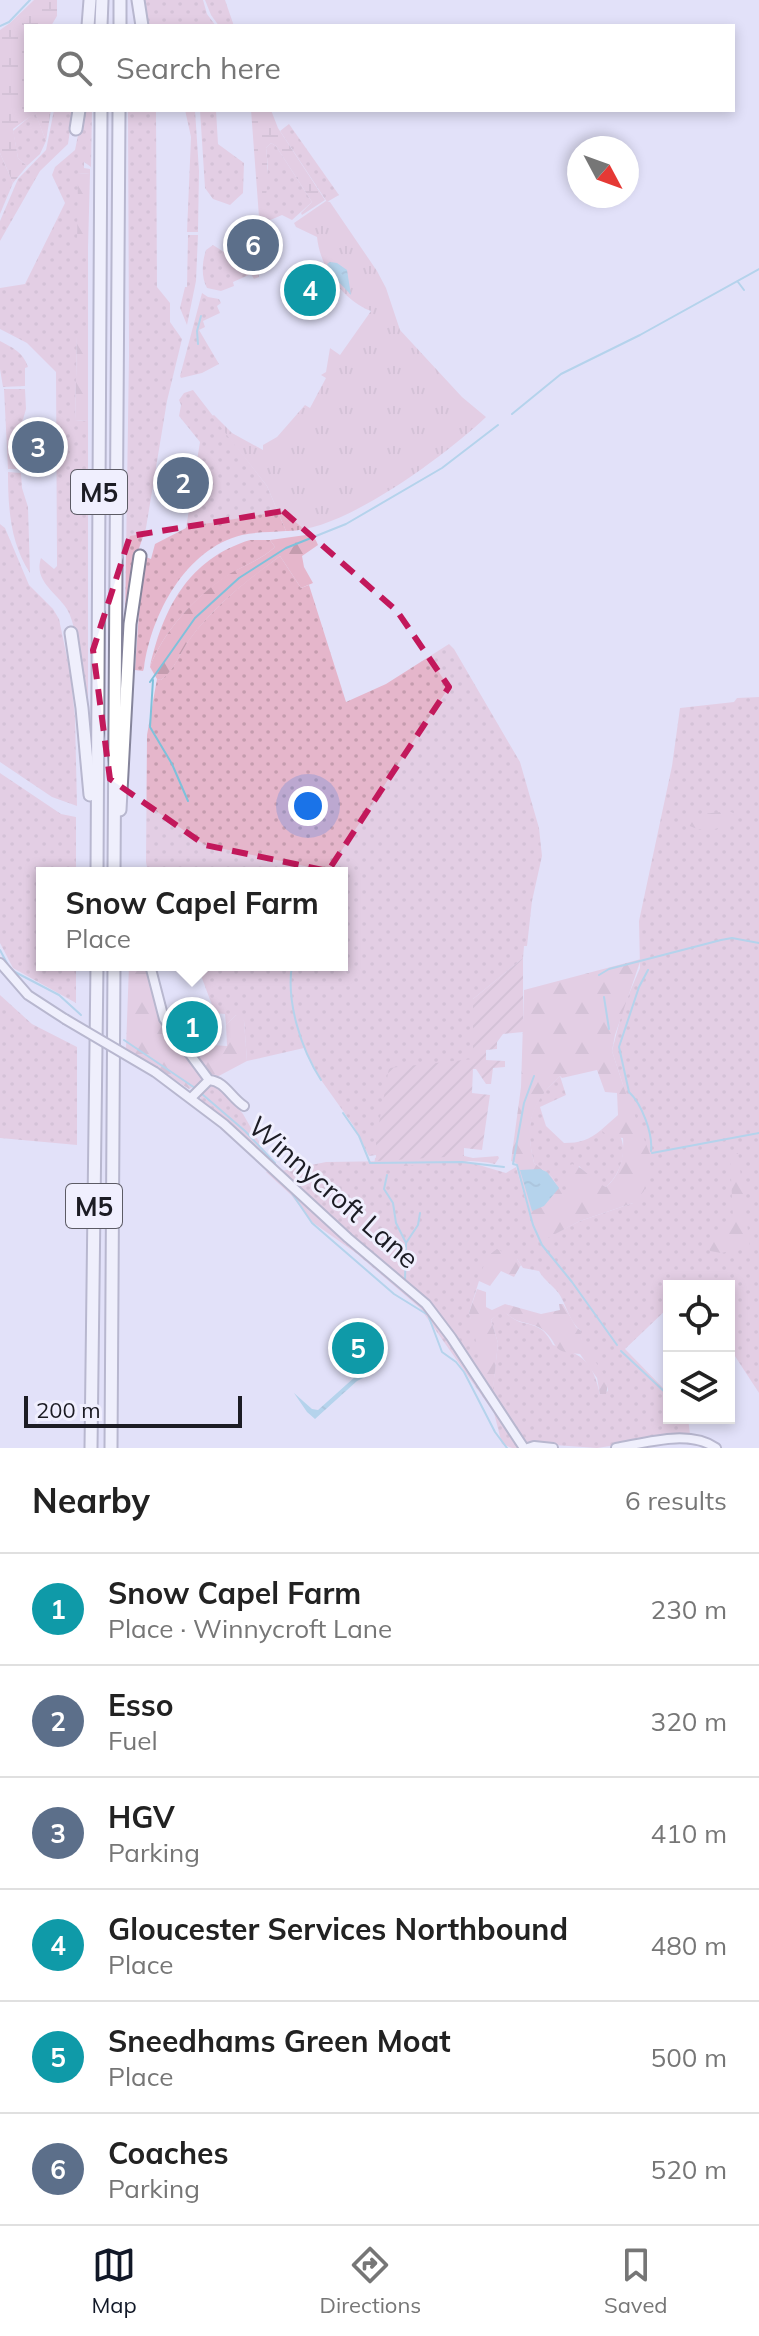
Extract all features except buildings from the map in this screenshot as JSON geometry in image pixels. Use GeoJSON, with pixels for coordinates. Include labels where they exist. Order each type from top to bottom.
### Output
{"type":"FeatureCollection","features":[{"type":"Feature","properties":{"kind":"highway"},"geometry":{"type":"LineString","coordinates":[[88,24],[90,0]]}},
{"type":"Feature","properties":{"kind":"highway"},"geometry":{"type":"LineString","coordinates":[[101,24],[102,0]]}},
{"type":"Feature","properties":{"kind":"highway"},"geometry":{"type":"LineString","coordinates":[[120,0],[120,24]]}},
{"type":"Feature","properties":{"kind":"highway"},"geometry":{"type":"LineString","coordinates":[[138,0],[142,24]]}},
{"type":"Feature","properties":{"kind":"highway"},"geometry":{"type":"LineString","coordinates":[[76,129],[79,112]]}},
{"type":"Feature","properties":{"kind":"highway","name":"M5"},"geometry":{"type":"LineString","coordinates":[[97,867],[101,112]]}},
{"type":"Feature","properties":{"kind":"highway","name":"M5"},"geometry":{"type":"LineString","coordinates":[[114,867],[119,112]]}},
{"type":"Feature","properties":{"kind":"highway","name":"M5"},"geometry":{"type":"LineString","coordinates":[[114,843],[123,793],[130,624],[140,556]]}},
{"type":"Feature","properties":{"kind":"highway","name":"M5"},"geometry":{"type":"LineString","coordinates":[[71,633],[96,843]]}},
{"type":"Feature","properties":{"kind":"highway","name":"M5"},"geometry":{"type":"LineString","coordinates":[[91,1448],[97,971]]}},
{"type":"Feature","properties":{"kind":"highway","name":"M5"},"geometry":{"type":"LineString","coordinates":[[111,1448],[114,971]]}},
{"type":"Feature","properties":{"kind":"street","name":"Winnycroft Lane"},"geometry":{"type":"LineString","coordinates":[[0,963],[28,995],[155,1072],[191,1098],[426,1304],[526,1448]]}},
{"type":"Feature","properties":{"kind":"street"},"geometry":{"type":"LineString","coordinates":[[152,971],[164,1019],[209,1080]]}},
{"type":"Feature","properties":{"kind":"street"},"geometry":{"type":"LineString","coordinates":[[191,1098],[209,1080],[215,1080],[244,1106]]}},
{"type":"Feature","properties":{"kind":"street"},"geometry":{"type":"LineString","coordinates":[[616,1448],[679,1439],[698,1440],[716,1448]]}},
{"type":"Feature","properties":{"kind":"street"},"geometry":{"type":"LineString","coordinates":[[526,1448],[553,1448]]}},
{"type":"Feature","properties":{"kind":"highlighted area"},"geometry":{"type":"Polygon","coordinates":[[[283,511],[397,611],[449,687],[328,871],[205,845],[110,779],[93,650],[130,536],[283,511]]]}},
{"type":"Feature","properties":{"kind":"green space"},"geometry":{"type":"Polygon","coordinates":[[[34,0],[57,0],[57,16],[52,24],[24,24],[24,112],[51,112],[46,141],[35,113],[13,129],[18,158],[27,166],[13,183],[0,153],[0,30],[34,0]]]}},
{"type":"Feature","properties":{"kind":"green space"},"geometry":{"type":"Polygon","coordinates":[[[145,0],[203,0],[207,14],[214,24],[147,24],[145,0]]]}},
{"type":"Feature","properties":{"kind":"green space"},"geometry":{"type":"Polygon","coordinates":[[[205,0],[225,0],[233,24],[218,24],[205,0]]]}},
{"type":"Feature","properties":{"kind":"green space"},"geometry":{"type":"Polygon","coordinates":[[[35,112],[46,141],[40,154],[27,166],[18,158],[13,131],[35,112]]]}},
{"type":"Feature","properties":{"kind":"green space"},"geometry":{"type":"Polygon","coordinates":[[[54,112],[73,112],[68,144],[40,171],[0,241],[0,221],[18,179],[46,150],[54,112]]]}},
{"type":"Feature","properties":{"kind":"green space"},"geometry":{"type":"Polygon","coordinates":[[[83,112],[92,112],[91,167],[84,162],[84,168],[90,169],[90,174],[78,173],[78,248],[88,248],[88,336],[77,337],[75,420],[88,421],[88,711],[85,711],[80,659],[72,620],[64,605],[43,581],[39,566],[41,558],[54,569],[57,566],[56,372],[27,343],[0,329],[0,288],[25,284],[65,203],[52,175],[55,167],[75,150],[83,112]]]}},
{"type":"Feature","properties":{"kind":"green space"},"geometry":{"type":"Polygon","coordinates":[[[128,112],[156,112],[157,287],[170,303],[170,322],[182,339],[167,401],[146,528],[134,563],[125,624],[129,354],[128,112]]]}},
{"type":"Feature","properties":{"kind":"green space"},"geometry":{"type":"Polygon","coordinates":[[[185,112],[195,112],[199,171],[198,232],[187,232],[191,137],[185,112]]]}},
{"type":"Feature","properties":{"kind":"green space"},"geometry":{"type":"Polygon","coordinates":[[[200,112],[216,112],[218,144],[244,163],[243,193],[230,205],[213,199],[205,188],[200,112]]]}},
{"type":"Feature","properties":{"kind":"green space"},"geometry":{"type":"Polygon","coordinates":[[[251,112],[272,112],[278,128],[325,200],[302,215],[312,202],[271,143],[266,148],[268,174],[263,210],[259,217],[251,112]]]}},
{"type":"Feature","properties":{"kind":"green space"},"geometry":{"type":"Polygon","coordinates":[[[289,124],[339,195],[327,202],[280,131],[289,124]]]}},
{"type":"Feature","properties":{"kind":"green space"},"geometry":{"type":"Polygon","coordinates":[[[271,143],[312,202],[292,220],[282,215],[268,221],[261,218],[268,167],[266,148],[271,143]]]}},
{"type":"Feature","properties":{"kind":"green space"},"geometry":{"type":"Polygon","coordinates":[[[0,153],[13,183],[0,214],[0,153]]]}},
{"type":"Feature","properties":{"kind":"green space"},"geometry":{"type":"Polygon","coordinates":[[[78,173],[90,174],[88,248],[77,248],[78,173]]]}},
{"type":"Feature","properties":{"kind":"green space"},"geometry":{"type":"Polygon","coordinates":[[[326,201],[330,202],[377,271],[400,330],[462,397],[486,417],[420,470],[363,506],[309,528],[286,531],[267,486],[212,416],[232,433],[263,450],[263,445],[277,437],[305,405],[310,408],[326,378],[321,375],[326,372],[330,348],[340,355],[371,311],[342,291],[328,271],[317,237],[294,223],[326,201]]]}},
{"type":"Feature","properties":{"kind":"green space"},"geometry":{"type":"Polygon","coordinates":[[[188,235],[198,235],[196,281],[187,325],[180,308],[187,287],[188,235]]]}},
{"type":"Feature","properties":{"kind":"green space"},"geometry":{"type":"Polygon","coordinates":[[[213,245],[259,274],[259,277],[254,279],[251,274],[221,291],[207,288],[203,274],[204,259],[206,250],[213,245]]]}},
{"type":"Feature","properties":{"kind":"green space"},"geometry":{"type":"Polygon","coordinates":[[[202,293],[219,299],[221,303],[217,306],[220,313],[203,321],[205,327],[199,330],[219,364],[202,373],[181,378],[180,376],[202,293]]]}},
{"type":"Feature","properties":{"kind":"green space"},"geometry":{"type":"Polygon","coordinates":[[[77,336],[88,336],[88,421],[75,420],[77,336]]]}},
{"type":"Feature","properties":{"kind":"green space"},"geometry":{"type":"Polygon","coordinates":[[[0,341],[17,351],[26,362],[25,386],[3,387],[0,341]]]}},
{"type":"Feature","properties":{"kind":"green space"},"geometry":{"type":"Polygon","coordinates":[[[4,389],[25,389],[26,409],[20,430],[21,469],[8,469],[4,389]]]}},
{"type":"Feature","properties":{"kind":"green space"},"geometry":{"type":"Polygon","coordinates":[[[193,390],[267,486],[286,531],[242,535],[204,554],[174,587],[154,627],[143,671],[135,670],[142,569],[146,557],[151,559],[155,544],[186,528],[200,442],[179,416],[179,400],[184,393],[193,390]]]}},
{"type":"Feature","properties":{"kind":"green space"},"geometry":{"type":"Polygon","coordinates":[[[8,472],[21,473],[28,507],[30,573],[14,537],[8,472]]]}},
{"type":"Feature","properties":{"kind":"green space"},"geometry":{"type":"Polygon","coordinates":[[[0,524],[5,528],[29,585],[59,619],[75,717],[77,806],[52,797],[0,762],[0,524]]]}},
{"type":"Feature","properties":{"kind":"green space"},"geometry":{"type":"Polygon","coordinates":[[[313,534],[318,545],[302,556],[313,583],[301,588],[280,556],[221,604],[190,639],[170,671],[161,680],[157,679],[150,667],[155,654],[181,616],[203,594],[226,576],[269,552],[275,547],[270,540],[313,534]]]}},
{"type":"Feature","properties":{"kind":"green space"},"geometry":{"type":"Polygon","coordinates":[[[250,540],[270,540],[275,547],[227,576],[192,605],[171,629],[150,667],[162,625],[182,589],[210,560],[250,540]]]}},
{"type":"Feature","properties":{"kind":"green space"},"geometry":{"type":"Polygon","coordinates":[[[280,556],[301,588],[309,585],[346,702],[386,684],[449,644],[520,762],[539,828],[542,856],[532,901],[527,946],[524,946],[523,958],[473,999],[474,1059],[381,1118],[376,1155],[369,1156],[304,1048],[247,1061],[244,1021],[236,1015],[226,1025],[225,1014],[215,1013],[199,971],[348,971],[348,867],[147,867],[147,735],[157,679],[161,680],[170,671],[199,628],[243,584],[280,556]]]}},
{"type":"Feature","properties":{"kind":"green space"},"geometry":{"type":"Polygon","coordinates":[[[759,697],[759,1393],[735,1356],[735,1280],[663,1280],[663,1313],[625,1349],[663,1388],[663,1424],[689,1424],[690,1434],[597,1448],[525,1443],[447,1328],[201,1102],[200,1095],[206,1084],[218,1084],[243,1114],[262,1147],[281,1171],[326,1162],[462,1160],[506,1173],[516,1167],[538,1242],[580,1221],[633,1203],[624,1088],[612,1051],[623,1008],[640,968],[639,921],[672,766],[680,708],[734,702],[737,698],[759,697]],[[517,1259],[479,1281],[469,1313],[493,1387],[498,1343],[491,1320],[502,1310],[518,1321],[540,1328],[553,1345],[586,1361],[600,1395],[608,1391],[603,1375],[584,1346],[581,1331],[571,1319],[559,1294],[539,1271],[523,1268],[517,1259]]]}},
{"type":"Feature","properties":{"kind":"green space"},"geometry":{"type":"Polygon","coordinates":[[[0,773],[61,814],[76,817],[76,867],[36,867],[36,971],[76,971],[76,1003],[13,968],[0,943],[0,773]]]}},
{"type":"Feature","properties":{"kind":"green space"},"geometry":{"type":"Polygon","coordinates":[[[729,811],[739,816],[712,830],[683,823],[694,815],[729,811]]]}},
{"type":"Feature","properties":{"kind":"green space"},"geometry":{"type":"Polygon","coordinates":[[[523,958],[523,1032],[503,1034],[497,1042],[497,1049],[486,1050],[486,1060],[505,1061],[505,1067],[493,1068],[491,1084],[486,1084],[473,1069],[472,1093],[490,1095],[482,1150],[464,1148],[464,1156],[376,1161],[376,1140],[389,1068],[473,1059],[473,999],[523,958]]]}},
{"type":"Feature","properties":{"kind":"green space"},"geometry":{"type":"Polygon","coordinates":[[[641,959],[612,1051],[650,1154],[644,1191],[633,1203],[580,1221],[538,1243],[519,1169],[511,1161],[521,1087],[524,990],[641,959]],[[597,1070],[560,1076],[542,1096],[532,1115],[530,1137],[534,1163],[552,1177],[564,1197],[569,1197],[566,1175],[572,1164],[606,1187],[618,1171],[623,1138],[608,1136],[601,1130],[618,1115],[617,1093],[605,1092],[597,1070]]]}},
{"type":"Feature","properties":{"kind":"green space"},"geometry":{"type":"Polygon","coordinates":[[[129,971],[147,971],[160,1012],[202,1076],[199,1084],[189,1089],[126,1048],[129,971]]]}},
{"type":"Feature","properties":{"kind":"green space"},"geometry":{"type":"Polygon","coordinates":[[[0,995],[32,1024],[77,1047],[77,1145],[0,1138],[0,995]]]}},
{"type":"Feature","properties":{"kind":"green space"},"geometry":{"type":"Polygon","coordinates":[[[236,1015],[242,1016],[244,1021],[247,1061],[215,1078],[198,1061],[189,1038],[197,1044],[227,1046],[226,1025],[236,1015]]]}},
{"type":"Feature","properties":{"kind":"green space"},"geometry":{"type":"Polygon","coordinates":[[[560,1076],[566,1095],[540,1107],[546,1126],[564,1143],[584,1140],[601,1130],[620,1136],[623,1149],[619,1170],[606,1187],[596,1184],[579,1166],[569,1197],[564,1198],[552,1177],[534,1163],[530,1136],[536,1105],[560,1076]]]}},
{"type":"Feature","properties":{"kind":"green space"},"geometry":{"type":"Polygon","coordinates":[[[738,1153],[750,1247],[721,1253],[710,1251],[707,1242],[733,1217],[730,1157],[738,1153]]]}},
{"type":"Feature","properties":{"kind":"green space"},"geometry":{"type":"Polygon","coordinates":[[[379,1156],[499,1158],[495,1164],[465,1161],[374,1166],[375,1158],[379,1156]]]}},
{"type":"Feature","properties":{"kind":"green space"},"geometry":{"type":"Polygon","coordinates":[[[270,1170],[422,1305],[522,1448],[502,1444],[494,1413],[420,1308],[356,1253],[312,1222],[291,1195],[266,1172],[270,1170]]]}},
{"type":"Feature","properties":{"kind":"green space"},"geometry":{"type":"Polygon","coordinates":[[[497,1249],[517,1259],[521,1265],[514,1277],[501,1271],[490,1286],[479,1281],[487,1259],[497,1249]]]}},
{"type":"Feature","properties":{"kind":"green space"},"geometry":{"type":"Polygon","coordinates":[[[477,1289],[486,1292],[486,1307],[492,1310],[505,1304],[541,1314],[560,1310],[559,1304],[563,1304],[605,1377],[606,1394],[600,1395],[597,1378],[580,1354],[563,1352],[543,1330],[502,1311],[491,1320],[498,1343],[493,1390],[482,1365],[469,1313],[477,1289]]]}},
{"type":"Feature","properties":{"kind":"water"},"geometry":{"type":"Polygon","coordinates":[[[330,262],[347,270],[351,295],[335,278],[327,264],[330,262]]]}},
{"type":"Feature","properties":{"kind":"water"},"geometry":{"type":"Polygon","coordinates":[[[540,1169],[547,1172],[559,1188],[544,1206],[532,1211],[520,1170],[540,1169]]]}},
{"type":"Feature","properties":{"kind":"water"},"geometry":{"type":"Polygon","coordinates":[[[354,1333],[371,1374],[357,1381],[315,1419],[294,1393],[312,1409],[318,1410],[356,1376],[355,1357],[349,1343],[354,1333]]]}},
{"type":"Feature","properties":{"kind":"waterway"},"geometry":{"type":"LineString","coordinates":[[0,26],[9,22],[30,0]]}},
{"type":"Feature","properties":{"kind":"waterway"},"geometry":{"type":"LineString","coordinates":[[512,414],[561,374],[640,335],[759,269]]}},
{"type":"Feature","properties":{"kind":"waterway"},"geometry":{"type":"LineString","coordinates":[[738,282],[744,290]]}},
{"type":"Feature","properties":{"kind":"waterway"},"geometry":{"type":"LineString","coordinates":[[198,344],[201,316]]}},
{"type":"Feature","properties":{"kind":"waterway"},"geometry":{"type":"LineString","coordinates":[[150,682],[195,618],[239,578],[286,548],[346,524],[442,468],[498,425]]}},
{"type":"Feature","properties":{"kind":"waterway"},"geometry":{"type":"LineString","coordinates":[[153,680],[150,727],[172,764],[188,801]]}},
{"type":"Feature","properties":{"kind":"waterway"},"geometry":{"type":"LineString","coordinates":[[599,975],[609,969],[721,940],[732,938],[759,943]]}},
{"type":"Feature","properties":{"kind":"waterway"},"geometry":{"type":"LineString","coordinates":[[0,950],[9,967]]}},
{"type":"Feature","properties":{"kind":"waterway"},"geometry":{"type":"LineString","coordinates":[[648,970],[639,987],[619,1047],[629,1092],[642,1111],[648,1128],[651,1151]]}},
{"type":"Feature","properties":{"kind":"waterway"},"geometry":{"type":"LineString","coordinates":[[13,971],[59,995],[81,1015]]}},
{"type":"Feature","properties":{"kind":"waterway"},"geometry":{"type":"LineString","coordinates":[[292,971],[291,994],[297,1025],[307,1054],[321,1080]]}},
{"type":"Feature","properties":{"kind":"waterway"},"geometry":{"type":"LineString","coordinates":[[604,997],[609,1029]]}},
{"type":"Feature","properties":{"kind":"waterway"},"geometry":{"type":"LineString","coordinates":[[124,1040],[195,1088]]}},
{"type":"Feature","properties":{"kind":"waterway"},"geometry":{"type":"LineString","coordinates":[[534,1076],[524,1103],[513,1164],[517,1165],[533,1225],[542,1245],[617,1345]]}},
{"type":"Feature","properties":{"kind":"waterway"},"geometry":{"type":"LineString","coordinates":[[202,1094],[245,1131],[275,1163]]}},
{"type":"Feature","properties":{"kind":"waterway"},"geometry":{"type":"LineString","coordinates":[[343,1113],[359,1136],[370,1163],[462,1162],[504,1167]]}},
{"type":"Feature","properties":{"kind":"waterway"},"geometry":{"type":"LineString","coordinates":[[652,1153],[759,1133]]}},
{"type":"Feature","properties":{"kind":"waterway"},"geometry":{"type":"LineString","coordinates":[[387,1175],[384,1189],[393,1203],[396,1223],[406,1243]]}},
{"type":"Feature","properties":{"kind":"waterway"},"geometry":{"type":"LineString","coordinates":[[291,1192],[312,1223],[394,1294],[428,1315],[442,1352],[464,1372],[495,1432],[507,1448]]}},
{"type":"Feature","properties":{"kind":"waterway"},"geometry":{"type":"LineString","coordinates":[[405,1280],[406,1243],[418,1225],[420,1213]]}},
{"type":"Feature","properties":{"kind":"waterway"},"geometry":{"type":"LineString","coordinates":[[621,1351],[663,1390]]}},
{"type":"Feature","properties":{"kind":"place","name":"Coaches"},"geometry":{"type":"Point","coordinates":[253,245]}},
{"type":"Feature","properties":{"kind":"place","name":"Gloucester Services Northbound"},"geometry":{"type":"Point","coordinates":[310,290]}},
{"type":"Feature","properties":{"kind":"place","name":"HGV"},"geometry":{"type":"Point","coordinates":[38,447]}},
{"type":"Feature","properties":{"kind":"place","name":"Esso"},"geometry":{"type":"Point","coordinates":[183,483]}},
{"type":"Feature","properties":{"kind":"place","name":"Snow Capel Farm"},"geometry":{"type":"Point","coordinates":[192,1027]}},
{"type":"Feature","properties":{"kind":"place","name":"Sneedhams Green Moat"},"geometry":{"type":"Point","coordinates":[358,1348]}}]}
